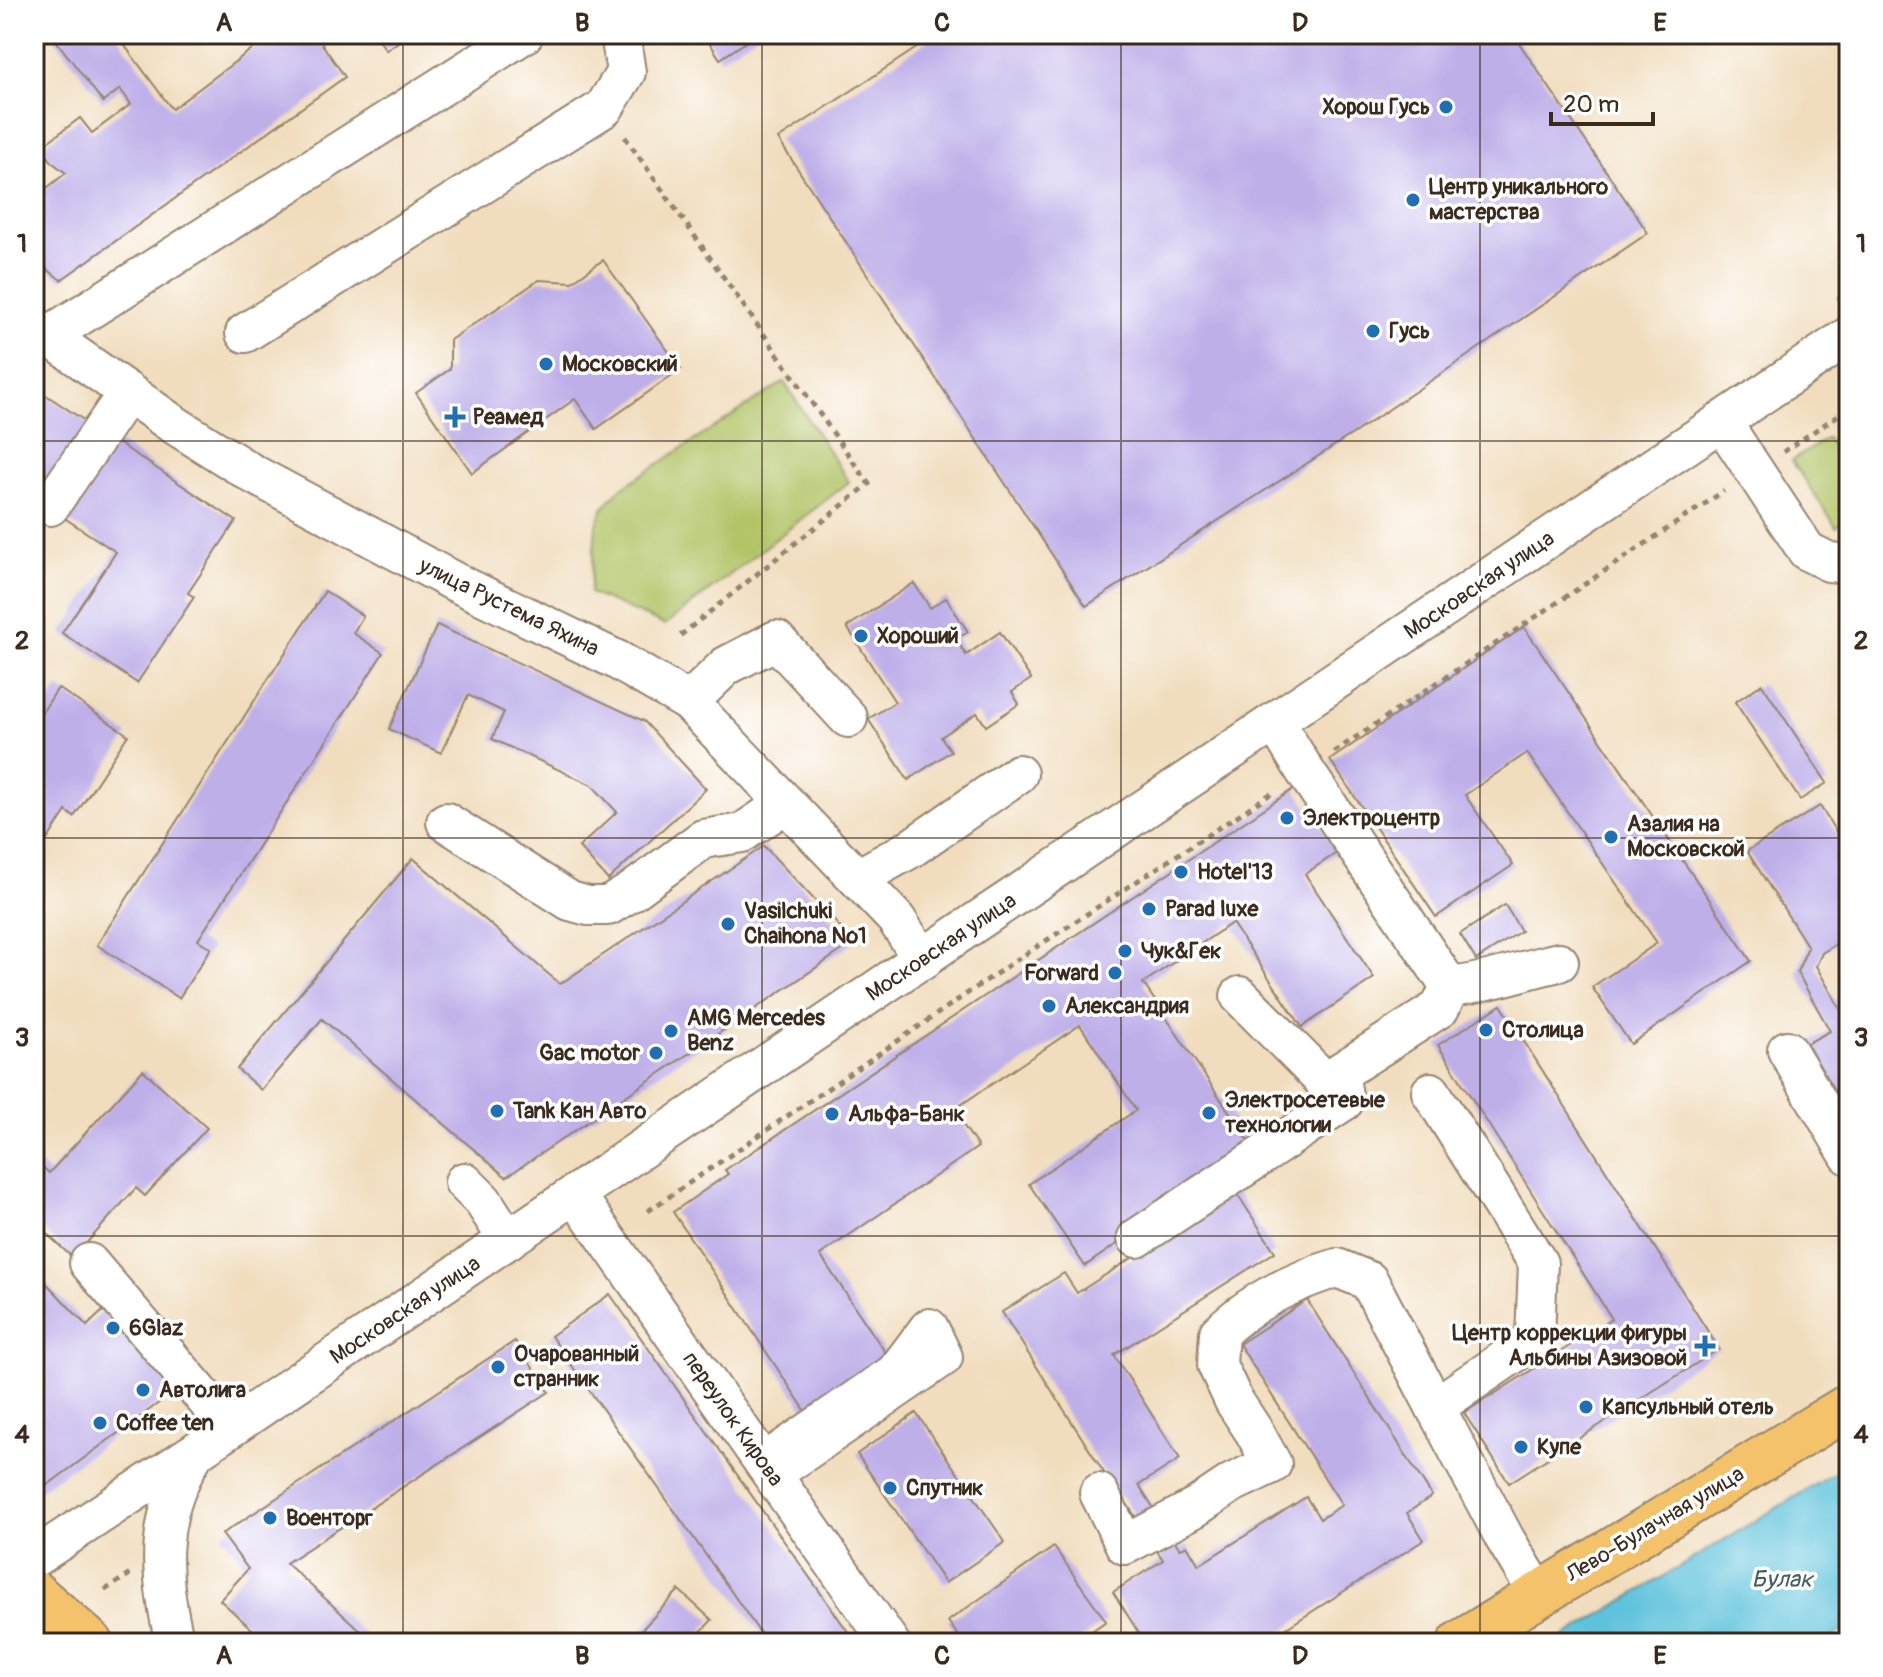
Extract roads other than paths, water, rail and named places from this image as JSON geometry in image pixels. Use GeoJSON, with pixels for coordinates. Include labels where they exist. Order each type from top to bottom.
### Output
{"type":"FeatureCollection","features":[{"type":"Feature","properties":{"kind":"main road","name":"Лево-Булачная улица"},"geometry":{"type":"LineString","coordinates":[[1460,1643],[1849,1406]]}},
{"type":"Feature","properties":{"kind":"main road"},"geometry":{"type":"LineString","coordinates":[[34,1593],[91,1643]]}},
{"type":"Feature","properties":{"kind":"street"},"geometry":{"type":"LineString","coordinates":[[41,331],[524,34]]}},
{"type":"Feature","properties":{"kind":"street"},"geometry":{"type":"LineString","coordinates":[[245,333],[604,108],[626,72],[620,34]]}},
{"type":"Feature","properties":{"kind":"street","name":"улица Рустема Яхина"},"geometry":{"type":"LineString","coordinates":[[41,331],[253,474],[455,582],[617,660],[689,702],[896,919],[923,960]]}},
{"type":"Feature","properties":{"kind":"street","name":"Московская улица"},"geometry":{"type":"LineString","coordinates":[[34,1558],[1849,336]]}},
{"type":"Feature","properties":{"kind":"street"},"geometry":{"type":"LineString","coordinates":[[50,506],[128,392]]}},
{"type":"Feature","properties":{"kind":"street"},"geometry":{"type":"LineString","coordinates":[[1722,422],[1807,551],[1829,562],[1849,564]]}},
{"type":"Feature","properties":{"kind":"street"},"geometry":{"type":"LineString","coordinates":[[689,702],[726,666],[776,640],[848,718]]}},
{"type":"Feature","properties":{"kind":"street"},"geometry":{"type":"LineString","coordinates":[[1275,722],[1450,987]]}},
{"type":"Feature","properties":{"kind":"street"},"geometry":{"type":"LineString","coordinates":[[858,878],[910,849],[1018,774]]}},
{"type":"Feature","properties":{"kind":"street"},"geometry":{"type":"LineString","coordinates":[[446,822],[570,901],[588,906],[608,906],[703,839],[742,833],[785,804]]}},
{"type":"Feature","properties":{"kind":"street"},"geometry":{"type":"LineString","coordinates":[[1450,987],[1483,983],[1511,972],[1559,962]]}},
{"type":"Feature","properties":{"kind":"street"},"geometry":{"type":"LineString","coordinates":[[1344,1101],[1339,1073],[1440,1008],[1450,987]]}},
{"type":"Feature","properties":{"kind":"street"},"geometry":{"type":"LineString","coordinates":[[1240,996],[1344,1101]]}},
{"type":"Feature","properties":{"kind":"street"},"geometry":{"type":"LineString","coordinates":[[1787,1050],[1849,1155]]}},
{"type":"Feature","properties":{"kind":"street"},"geometry":{"type":"LineString","coordinates":[[1431,1092],[1538,1263],[1535,1339],[1435,1407]]}},
{"type":"Feature","properties":{"kind":"street"},"geometry":{"type":"LineString","coordinates":[[1137,1238],[1344,1101]]}},
{"type":"Feature","properties":{"kind":"street"},"geometry":{"type":"LineString","coordinates":[[464,1182],[483,1201],[508,1240]]}},
{"type":"Feature","properties":{"kind":"street","name":"переулок Кирова"},"geometry":{"type":"LineString","coordinates":[[576,1195],[890,1643]]}},
{"type":"Feature","properties":{"kind":"street"},"geometry":{"type":"LineString","coordinates":[[89,1263],[230,1428]]}},
{"type":"Feature","properties":{"kind":"street"},"geometry":{"type":"LineString","coordinates":[[1099,1493],[1125,1545],[1193,1509],[1232,1483],[1272,1464],[1234,1401],[1217,1365],[1219,1333],[1239,1313],[1254,1304],[1313,1275],[1337,1268],[1369,1281],[1505,1539],[1539,1595]]}},
{"type":"Feature","properties":{"kind":"street"},"geometry":{"type":"LineString","coordinates":[[175,1643],[161,1557],[168,1508],[179,1479],[195,1452]]}},
{"type":"Feature","properties":{"kind":"water","name":"Булак"},"geometry":{"type":"Polygon","coordinates":[[[1849,1464],[1849,1627],[1822,1643],[1554,1643],[1849,1464]]]}},
{"type":"Feature","properties":{"kind":"place","name":"Хорош Гусь"},"geometry":{"type":"Point","coordinates":[1446,107]}},
{"type":"Feature","properties":{"kind":"place","name":"Центр уникального мастерства"},"geometry":{"type":"Point","coordinates":[1413,200]}},
{"type":"Feature","properties":{"kind":"place","name":"Гусь"},"geometry":{"type":"Point","coordinates":[1373,331]}},
{"type":"Feature","properties":{"kind":"place","name":"Московский"},"geometry":{"type":"Point","coordinates":[546,364]}},
{"type":"Feature","properties":{"kind":"place","name":"Реамед"},"geometry":{"type":"Point","coordinates":[455,417]}},
{"type":"Feature","properties":{"kind":"place","name":"Хороший"},"geometry":{"type":"Point","coordinates":[861,636]}},
{"type":"Feature","properties":{"kind":"place","name":"Электроцентр"},"geometry":{"type":"Point","coordinates":[1287,818]}},
{"type":"Feature","properties":{"kind":"place","name":"Азалия на Московской"},"geometry":{"type":"Point","coordinates":[1611,837]}},
{"type":"Feature","properties":{"kind":"place","name":"Hotel'13"},"geometry":{"type":"Point","coordinates":[1181,872]}},
{"type":"Feature","properties":{"kind":"place","name":"Parad luxe"},"geometry":{"type":"Point","coordinates":[1149,909]}},
{"type":"Feature","properties":{"kind":"place","name":"Vasilchuki Chaihona №1"},"geometry":{"type":"Point","coordinates":[728,924]}},
{"type":"Feature","properties":{"kind":"place","name":"Чук&Гек"},"geometry":{"type":"Point","coordinates":[1125,951]}},
{"type":"Feature","properties":{"kind":"place","name":"Forward"},"geometry":{"type":"Point","coordinates":[1115,973]}},
{"type":"Feature","properties":{"kind":"place","name":"Александрия"},"geometry":{"type":"Point","coordinates":[1049,1006]}},
{"type":"Feature","properties":{"kind":"place","name":"Столица"},"geometry":{"type":"Point","coordinates":[1486,1030]}},
{"type":"Feature","properties":{"kind":"place","name":"AMG Mercedes Benz"},"geometry":{"type":"Point","coordinates":[671,1031]}},
{"type":"Feature","properties":{"kind":"place","name":"Gac motor"},"geometry":{"type":"Point","coordinates":[656,1053]}},
{"type":"Feature","properties":{"kind":"place","name":"Tank Кан Авто"},"geometry":{"type":"Point","coordinates":[497,1111]}},
{"type":"Feature","properties":{"kind":"place","name":"Электросетевые технологии"},"geometry":{"type":"Point","coordinates":[1209,1113]}},
{"type":"Feature","properties":{"kind":"place","name":"Альфа-Банк"},"geometry":{"type":"Point","coordinates":[832,1114]}},
{"type":"Feature","properties":{"kind":"place","name":"6Glaz"},"geometry":{"type":"Point","coordinates":[113,1328]}},
{"type":"Feature","properties":{"kind":"place","name":"Центр коррекции фигуры Альбины Азизовой"},"geometry":{"type":"Point","coordinates":[1705,1346]}},
{"type":"Feature","properties":{"kind":"place","name":"Очарованный странник"},"geometry":{"type":"Point","coordinates":[498,1367]}},
{"type":"Feature","properties":{"kind":"place","name":"Автолига"},"geometry":{"type":"Point","coordinates":[143,1390]}},
{"type":"Feature","properties":{"kind":"place","name":"Капсульный отель"},"geometry":{"type":"Point","coordinates":[1586,1407]}},
{"type":"Feature","properties":{"kind":"place","name":"Coffee ten"},"geometry":{"type":"Point","coordinates":[100,1423]}},
{"type":"Feature","properties":{"kind":"place","name":"Купе"},"geometry":{"type":"Point","coordinates":[1521,1447]}},
{"type":"Feature","properties":{"kind":"place","name":"Спутник"},"geometry":{"type":"Point","coordinates":[890,1488]}},
{"type":"Feature","properties":{"kind":"place","name":"Военторг"},"geometry":{"type":"Point","coordinates":[270,1518]}}]}
